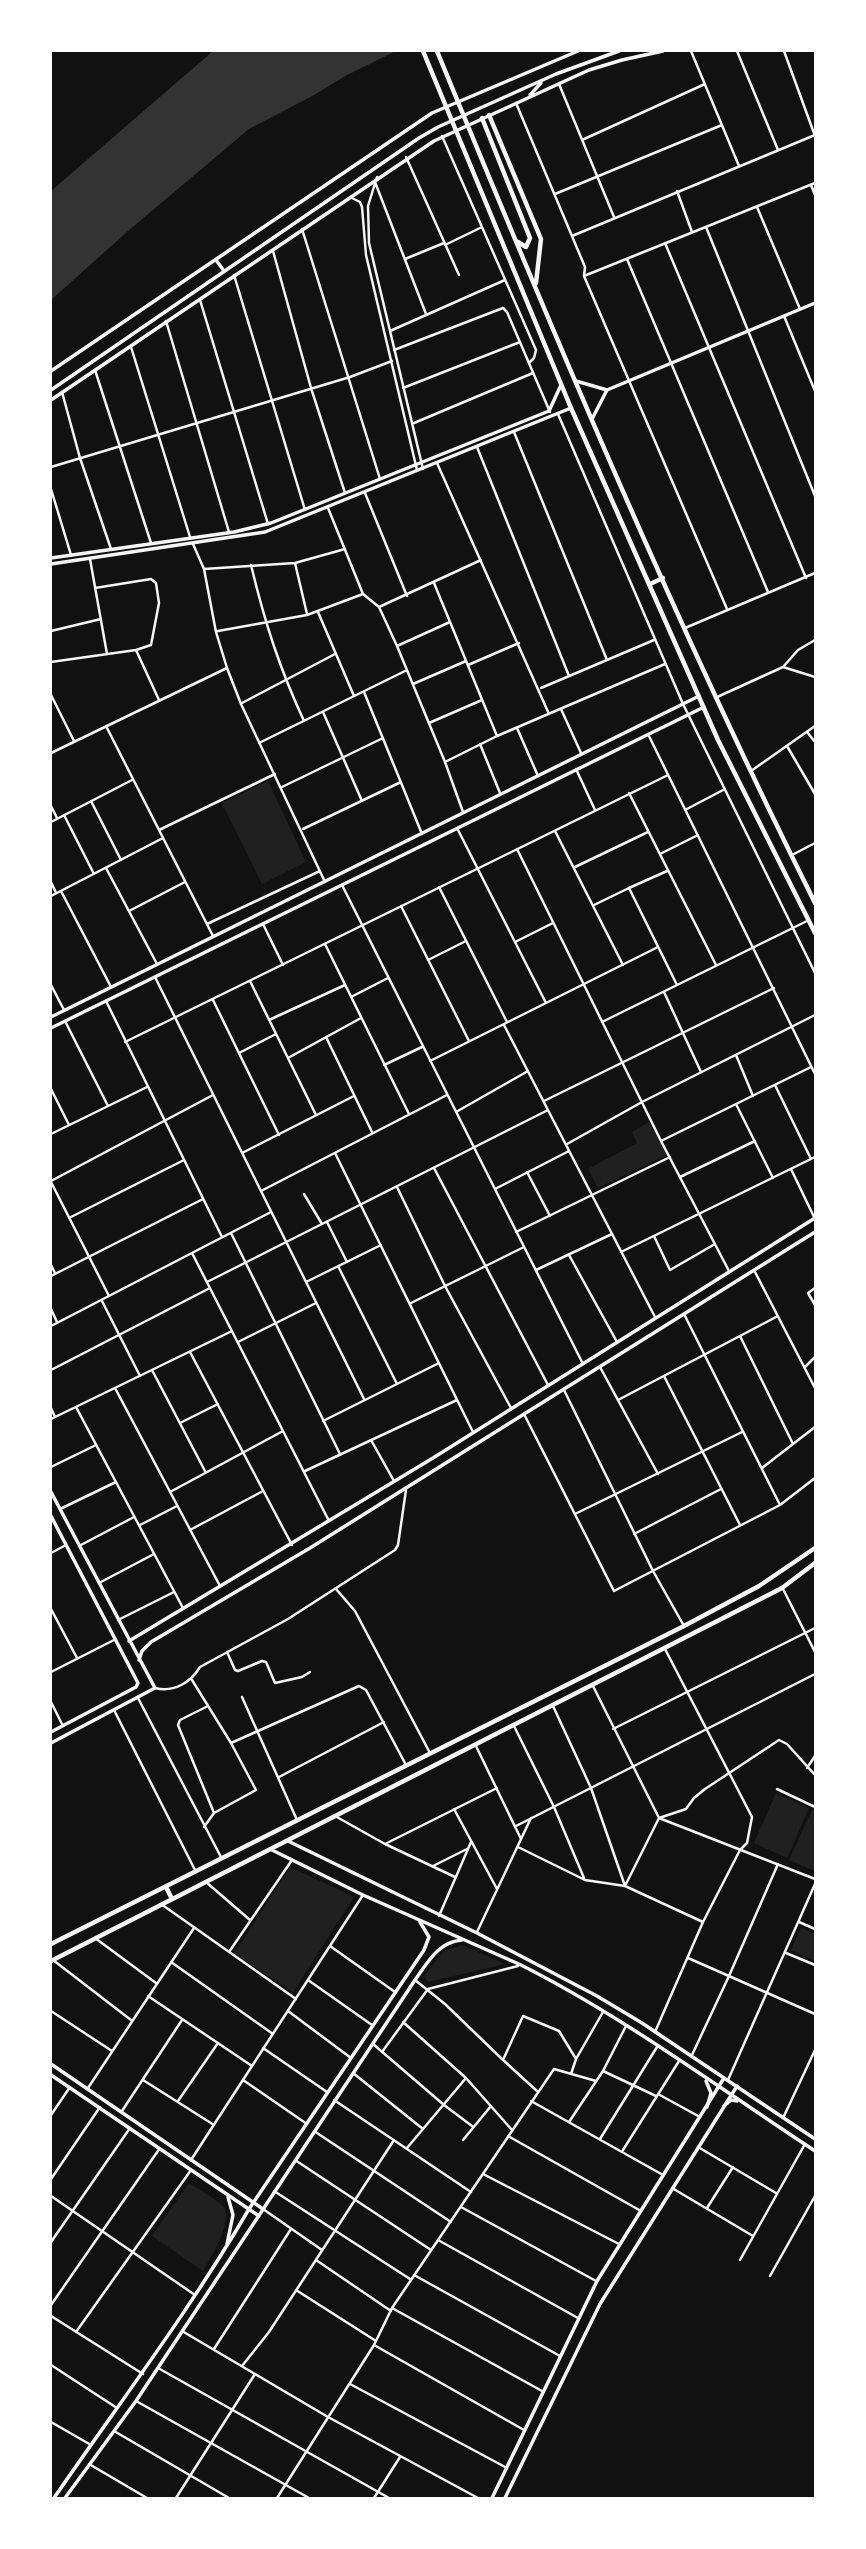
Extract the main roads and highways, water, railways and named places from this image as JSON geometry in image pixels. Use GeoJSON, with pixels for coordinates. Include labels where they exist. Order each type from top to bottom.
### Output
{"type":"FeatureCollection","features":[{"type":"Feature","properties":{"kind":"main road"},"geometry":{"type":"LineString","coordinates":[[423,51],[571,408],[699,696],[815,933]]}},
{"type":"Feature","properties":{"kind":"main road"},"geometry":{"type":"LineString","coordinates":[[437,51],[575,381],[715,698],[815,901]]}},
{"type":"Feature","properties":{"kind":"main road"},"geometry":{"type":"LineString","coordinates":[[489,115],[541,239],[536,288]]}},
{"type":"Feature","properties":{"kind":"main road"},"geometry":{"type":"LineString","coordinates":[[482,118],[530,239],[526,247],[517,242]]}},
{"type":"Feature","properties":{"kind":"main road"},"geometry":{"type":"LineString","coordinates":[[650,584],[663,578]]}},
{"type":"Feature","properties":{"kind":"main road"},"geometry":{"type":"LineString","coordinates":[[51,1944],[684,1626],[759,1586],[815,1548]]}},
{"type":"Feature","properties":{"kind":"main road"},"geometry":{"type":"LineString","coordinates":[[52,1960],[665,1649],[782,1588],[815,1563]]}},
{"type":"Feature","properties":{"kind":"main road"},"geometry":{"type":"LineString","coordinates":[[389,1775],[396,1786]]}},
{"type":"Feature","properties":{"kind":"main road"},"geometry":{"type":"LineString","coordinates":[[166,1887],[172,1899]]}}]}
